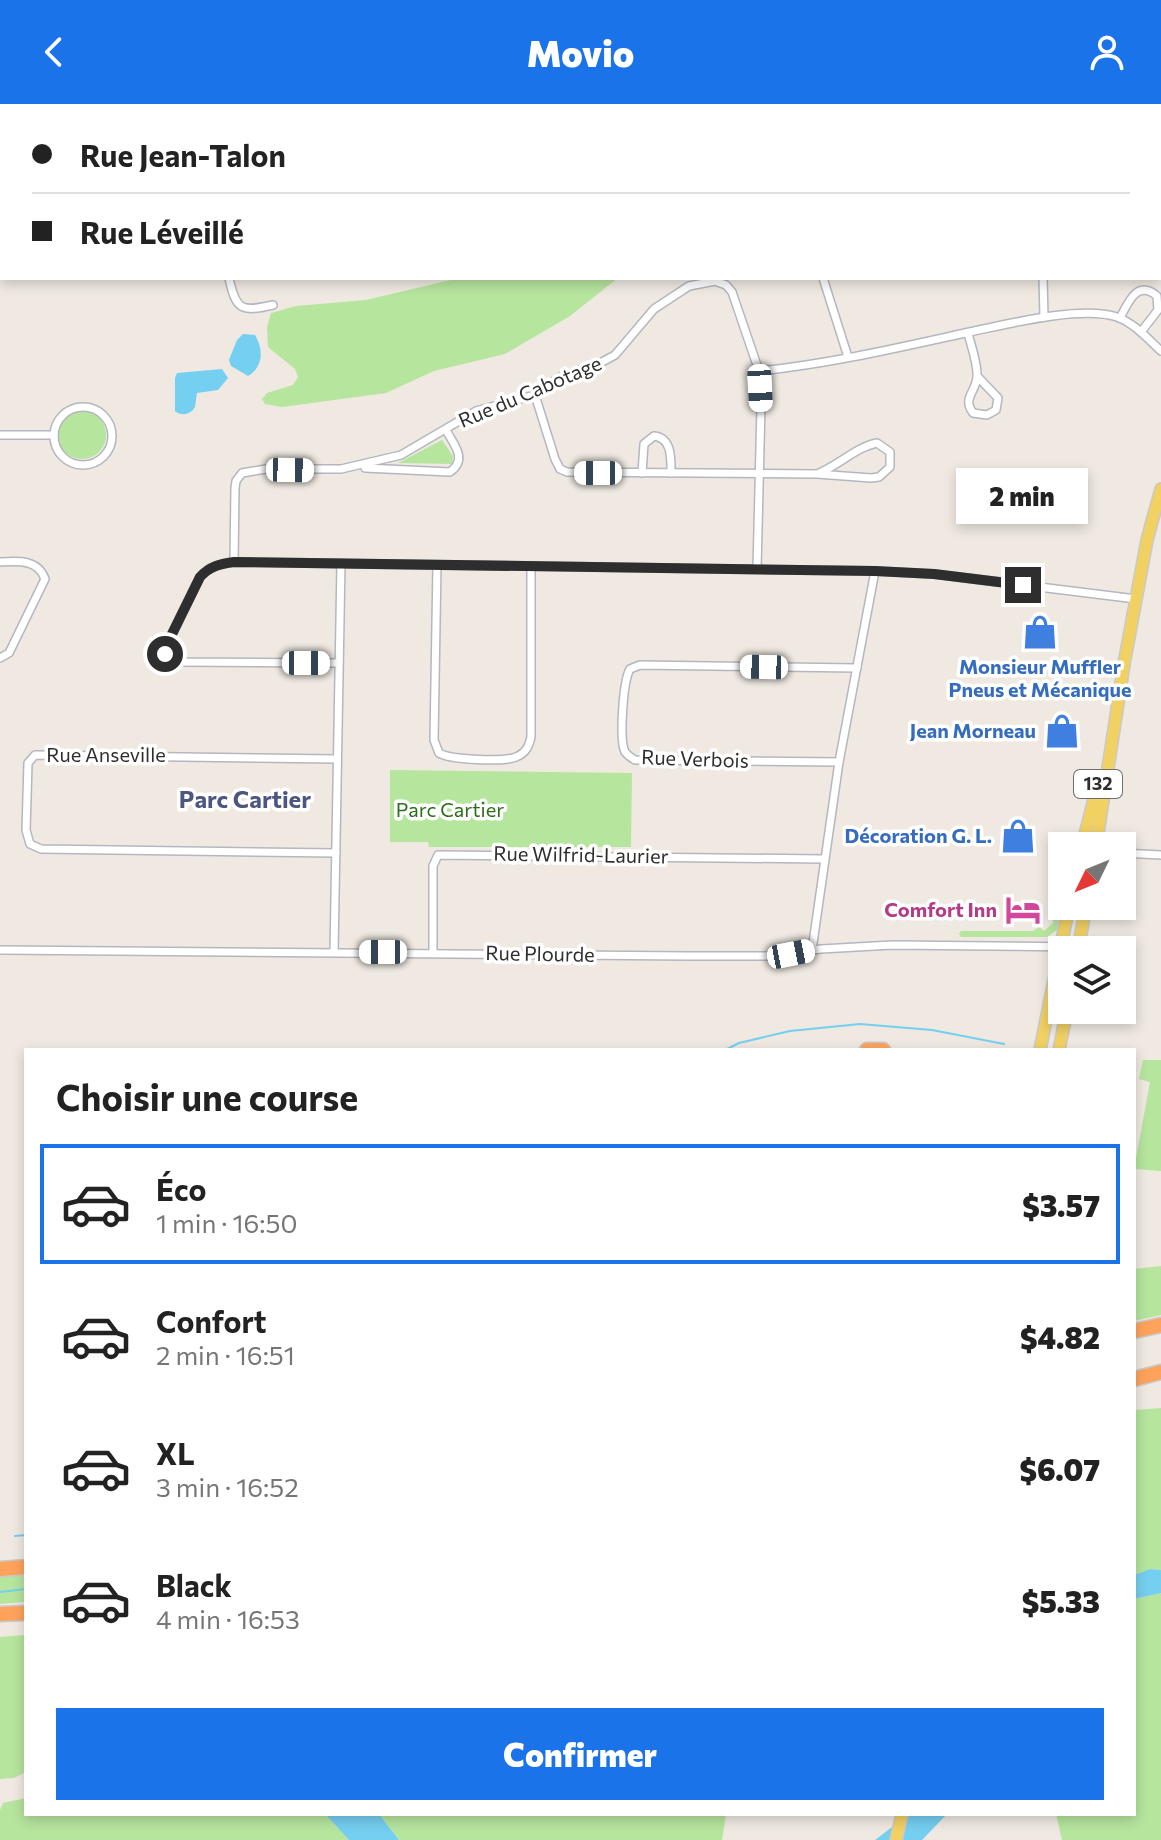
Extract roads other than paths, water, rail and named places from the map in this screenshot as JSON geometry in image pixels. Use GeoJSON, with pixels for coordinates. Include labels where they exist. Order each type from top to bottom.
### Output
{"type":"FeatureCollection","features":[{"type":"Feature","properties":{"kind":"highway"},"geometry":{"type":"LineString","coordinates":[[1136,1331],[1161,1325]]}},
{"type":"Feature","properties":{"kind":"highway"},"geometry":{"type":"LineString","coordinates":[[1136,1378],[1161,1372]]}},
{"type":"Feature","properties":{"kind":"highway"},"geometry":{"type":"LineString","coordinates":[[0,1569],[24,1567]]}},
{"type":"Feature","properties":{"kind":"highway"},"geometry":{"type":"LineString","coordinates":[[0,1614],[24,1613]]}},
{"type":"Feature","properties":{"kind":"main road","name":"132"},"geometry":{"type":"LineString","coordinates":[[1098,832],[1136,599],[1161,489]]}},
{"type":"Feature","properties":{"kind":"main road","name":"132"},"geometry":{"type":"LineString","coordinates":[[1086,832],[1114,721]]}},
{"type":"Feature","properties":{"kind":"main road"},"geometry":{"type":"LineString","coordinates":[[1040,1048],[1048,1009]]}},
{"type":"Feature","properties":{"kind":"main road"},"geometry":{"type":"LineString","coordinates":[[1059,1048],[1064,1024]]}},
{"type":"Feature","properties":{"kind":"main road"},"geometry":{"type":"LineString","coordinates":[[896,1840],[902,1816]]}},
{"type":"Feature","properties":{"kind":"street"},"geometry":{"type":"LineString","coordinates":[[230,280],[240,307],[251,309],[273,305]]}},
{"type":"Feature","properties":{"kind":"street"},"geometry":{"type":"LineString","coordinates":[[824,280],[848,357]]}},
{"type":"Feature","properties":{"kind":"street"},"geometry":{"type":"LineString","coordinates":[[1043,280],[1044,317]]}},
{"type":"Feature","properties":{"kind":"street","name":"Rue du Cabotage"},"geometry":{"type":"LineString","coordinates":[[355,467],[401,455],[476,411],[535,395],[558,378],[615,355],[654,309],[670,296],[689,286],[715,281],[726,285],[732,292],[759,371],[757,569]]}},
{"type":"Feature","properties":{"kind":"street"},"geometry":{"type":"LineString","coordinates":[[1120,318],[1137,292],[1143,289],[1151,291],[1157,296],[1158,310],[1141,332]]}},
{"type":"Feature","properties":{"kind":"street"},"geometry":{"type":"LineString","coordinates":[[759,371],[806,366],[1044,317],[1107,315],[1120,318],[1161,351]]}},
{"type":"Feature","properties":{"kind":"street"},"geometry":{"type":"LineString","coordinates":[[968,333],[977,376],[998,398],[996,410],[987,415],[973,413],[969,406],[968,399],[977,376]]}},
{"type":"Feature","properties":{"kind":"street"},"geometry":{"type":"LineString","coordinates":[[535,395],[560,469],[576,473],[879,477],[890,467],[890,452],[877,443],[869,445],[831,469],[817,474]]}},
{"type":"Feature","properties":{"kind":"street"},"geometry":{"type":"LineString","coordinates":[[83,407],[94,409],[104,416],[110,425],[111,440],[100,459],[82,465],[61,455],[54,435],[56,424],[63,415],[83,407]]}},
{"type":"Feature","properties":{"kind":"street","name":"Rue du Cabotage"},"geometry":{"type":"LineString","coordinates":[[234,562],[235,488],[242,473],[266,469],[355,467],[450,472],[461,458],[446,430]]}},
{"type":"Feature","properties":{"kind":"street"},"geometry":{"type":"LineString","coordinates":[[0,435],[54,435]]}},
{"type":"Feature","properties":{"kind":"street"},"geometry":{"type":"LineString","coordinates":[[642,473],[644,444],[654,436],[666,441],[670,450],[671,473]]}},
{"type":"Feature","properties":{"kind":"street"},"geometry":{"type":"LineString","coordinates":[[0,562],[32,564],[43,573],[45,579],[9,653],[0,658]]}},
{"type":"Feature","properties":{"kind":"street"},"geometry":{"type":"LineString","coordinates":[[338,663],[182,662],[165,654],[206,570],[218,564],[234,562],[875,571],[934,574],[1136,599]]}},
{"type":"Feature","properties":{"kind":"street"},"geometry":{"type":"LineString","coordinates":[[334,952],[341,564]]}},
{"type":"Feature","properties":{"kind":"street"},"geometry":{"type":"LineString","coordinates":[[437,565],[434,740],[439,753],[453,758],[514,758],[528,747],[531,737],[531,566]]}},
{"type":"Feature","properties":{"kind":"street"},"geometry":{"type":"LineString","coordinates":[[812,950],[839,762],[875,571]]}},
{"type":"Feature","properties":{"kind":"street","name":"Rue Verbois"},"geometry":{"type":"LineString","coordinates":[[839,762],[635,760],[623,745],[624,683],[630,669],[640,665],[857,668]]}},
{"type":"Feature","properties":{"kind":"street","name":"Rue Anseville"},"geometry":{"type":"LineString","coordinates":[[336,853],[41,849],[30,844],[26,830],[28,763],[35,755],[337,759]]}},
{"type":"Feature","properties":{"kind":"street"},"geometry":{"type":"LineString","coordinates":[[1136,854],[1161,855]]}},
{"type":"Feature","properties":{"kind":"street","name":"Rue Wilfrid-Laurier"},"geometry":{"type":"LineString","coordinates":[[433,953],[433,866],[438,855],[823,859]]}},
{"type":"Feature","properties":{"kind":"street","name":"Rue Plourde"},"geometry":{"type":"LineString","coordinates":[[0,950],[751,956],[892,945],[1048,947]]}},
{"type":"Feature","properties":{"kind":"water"},"geometry":{"type":"Polygon","coordinates":[[[243,334],[255,335],[261,352],[257,368],[248,376],[231,366],[229,360],[237,340],[243,334]]]}},
{"type":"Feature","properties":{"kind":"water"},"geometry":{"type":"Polygon","coordinates":[[[222,369],[228,378],[218,390],[197,393],[195,407],[189,413],[175,411],[177,373],[222,369]]]}},
{"type":"Feature","properties":{"kind":"water"},"geometry":{"type":"Polygon","coordinates":[[[1150,1569],[1161,1570],[1161,1593],[1136,1599],[1136,1574],[1150,1569]]]}},
{"type":"Feature","properties":{"kind":"water"},"geometry":{"type":"Polygon","coordinates":[[[327,1816],[381,1816],[399,1840],[349,1840],[327,1816]]]}},
{"type":"Feature","properties":{"kind":"water"},"geometry":{"type":"Polygon","coordinates":[[[906,1816],[945,1816],[922,1840],[875,1840],[906,1816]]]}},
{"type":"Feature","properties":{"kind":"waterway"},"geometry":{"type":"LineString","coordinates":[[729,1048],[790,1031],[860,1024],[932,1030],[1004,1044]]}},
{"type":"Feature","properties":{"kind":"waterway"},"geometry":{"type":"LineString","coordinates":[[15,1536],[24,1535]]}},
{"type":"Feature","properties":{"kind":"waterway"},"geometry":{"type":"LineString","coordinates":[[0,1592],[24,1589]]}},
{"type":"Feature","properties":{"kind":"place","name":"Monsieur Muffler Pneus et Mécanique"},"geometry":{"type":"Point","coordinates":[1040,632]}},
{"type":"Feature","properties":{"kind":"place","name":"Jean Morneau"},"geometry":{"type":"Point","coordinates":[1062,731]}},
{"type":"Feature","properties":{"kind":"place","name":"Décoration G. L."},"geometry":{"type":"Point","coordinates":[1018,836]}},
{"type":"Feature","properties":{"kind":"place","name":"Comfort Inn"},"geometry":{"type":"Point","coordinates":[1023,910]}},
{"type":"Feature","properties":{"kind":"district","name":"Parc Cartier"},"geometry":{"type":"Point","coordinates":[245,800]}}]}
